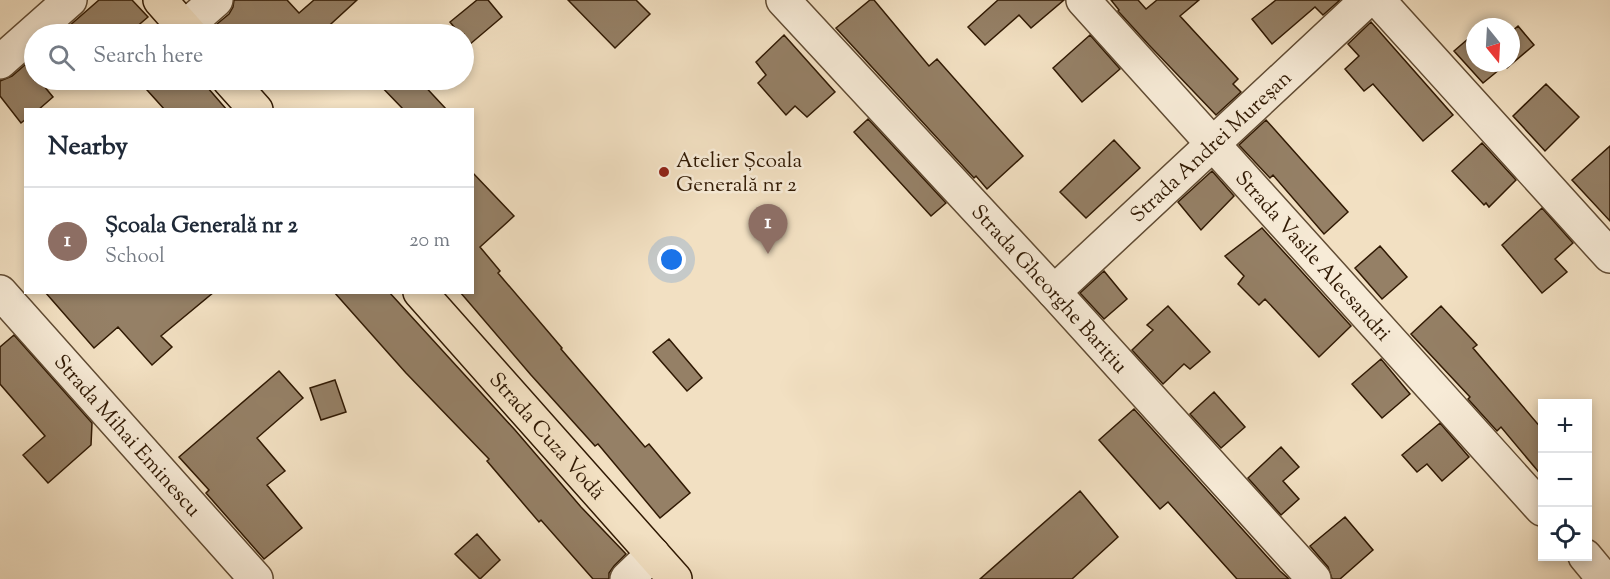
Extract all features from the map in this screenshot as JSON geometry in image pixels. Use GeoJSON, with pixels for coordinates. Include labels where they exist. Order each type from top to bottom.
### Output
{"type":"FeatureCollection","features":[{"type":"Feature","properties":{"kind":"main road"},"geometry":{"type":"LineString","coordinates":[[160,0],[181,24]]}},
{"type":"Feature","properties":{"kind":"main road"},"geometry":{"type":"LineString","coordinates":[[238,90],[254,108]]}},
{"type":"Feature","properties":{"kind":"main road","name":"Strada Cuza Vodă"},"geometry":{"type":"LineString","coordinates":[[422,294],[675,579]]}},
{"type":"Feature","properties":{"kind":"street"},"geometry":{"type":"LineString","coordinates":[[43,24],[70,0]]}},
{"type":"Feature","properties":{"kind":"street"},"geometry":{"type":"LineString","coordinates":[[194,24],[216,0]]}},
{"type":"Feature","properties":{"kind":"street","name":"Strada Gheorghe Barițiu"},"geometry":{"type":"LineString","coordinates":[[783,0],[1054,292],[1314,579]]}},
{"type":"Feature","properties":{"kind":"street","name":"Strada Vasile Alecsandri"},"geometry":{"type":"LineString","coordinates":[[1083,0],[1540,507]]}},
{"type":"Feature","properties":{"kind":"street","name":"Strada Andrei Mureșan"},"geometry":{"type":"LineString","coordinates":[[1054,292],[1367,0]]}},
{"type":"Feature","properties":{"kind":"street"},"geometry":{"type":"LineString","coordinates":[[1378,0],[1610,256]]}},
{"type":"Feature","properties":{"kind":"street"},"geometry":{"type":"LineString","coordinates":[[0,62],[24,41]]}},
{"type":"Feature","properties":{"kind":"street","name":"Strada Mihai Eminescu"},"geometry":{"type":"LineString","coordinates":[[0,292],[256,579]]}},
{"type":"Feature","properties":{"kind":"street"},"geometry":{"type":"LineString","coordinates":[[627,579],[653,554]]}},
{"type":"Feature","properties":{"kind":"street"},"geometry":{"type":"LineString","coordinates":[[1589,561],[1604,579]]}},
{"type":"Feature","properties":{"kind":"building"},"geometry":{"type":"Polygon","coordinates":[[[99,0],[132,0],[148,17],[140,24],[71,24],[99,0]]]}},
{"type":"Feature","properties":{"kind":"building"},"geometry":{"type":"Polygon","coordinates":[[[234,0],[287,0],[299,13],[314,0],[357,0],[331,24],[217,24],[229,14],[234,0]]]}},
{"type":"Feature","properties":{"kind":"building"},"geometry":{"type":"Polygon","coordinates":[[[477,0],[488,0],[502,17],[474,41],[474,24],[452,24],[450,22],[477,0]]]}},
{"type":"Feature","properties":{"kind":"building"},"geometry":{"type":"Polygon","coordinates":[[[568,0],[636,0],[650,14],[615,48],[568,0]]]}},
{"type":"Feature","properties":{"kind":"building"},"geometry":{"type":"Polygon","coordinates":[[[870,0],[874,0],[929,66],[937,59],[1023,156],[987,189],[976,176],[974,178],[836,28],[870,0]]]}},
{"type":"Feature","properties":{"kind":"building"},"geometry":{"type":"Polygon","coordinates":[[[998,0],[1064,0],[1031,28],[1019,15],[985,45],[968,27],[998,0]]]}},
{"type":"Feature","properties":{"kind":"building"},"geometry":{"type":"Polygon","coordinates":[[[1111,0],[1138,0],[1146,9],[1157,0],[1199,0],[1180,16],[1238,79],[1233,84],[1241,92],[1216,115],[1149,45],[1111,0]]]}},
{"type":"Feature","properties":{"kind":"building"},"geometry":{"type":"Polygon","coordinates":[[[1276,0],[1340,0],[1323,15],[1315,7],[1272,44],[1252,19],[1276,0]]]}},
{"type":"Feature","properties":{"kind":"building"},"geometry":{"type":"Polygon","coordinates":[[[1371,22],[1453,115],[1423,141],[1373,84],[1364,91],[1345,69],[1359,56],[1348,44],[1371,22]]]}},
{"type":"Feature","properties":{"kind":"building"},"geometry":{"type":"Polygon","coordinates":[[[1520,28],[1534,45],[1520,57],[1520,28]]]}},
{"type":"Feature","properties":{"kind":"building"},"geometry":{"type":"Polygon","coordinates":[[[784,35],[835,92],[807,117],[795,106],[786,115],[758,83],[766,75],[756,62],[784,35]]]}},
{"type":"Feature","properties":{"kind":"building"},"geometry":{"type":"Polygon","coordinates":[[[1090,35],[1120,69],[1082,102],[1053,68],[1090,35]]]}},
{"type":"Feature","properties":{"kind":"building"},"geometry":{"type":"Polygon","coordinates":[[[1466,41],[1466,64],[1454,51],[1466,41]]]}},
{"type":"Feature","properties":{"kind":"building"},"geometry":{"type":"Polygon","coordinates":[[[24,66],[24,90],[47,90],[53,97],[40,108],[24,108],[24,121],[21,123],[0,96],[0,81],[12,76],[24,66]]]}},
{"type":"Feature","properties":{"kind":"building"},"geometry":{"type":"Polygon","coordinates":[[[1473,72],[1496,72],[1483,83],[1473,72]]]}},
{"type":"Feature","properties":{"kind":"building"},"geometry":{"type":"Polygon","coordinates":[[[1546,84],[1579,117],[1545,151],[1513,116],[1546,84]]]}},
{"type":"Feature","properties":{"kind":"building"},"geometry":{"type":"Polygon","coordinates":[[[147,90],[210,90],[225,108],[163,108],[147,90]]]}},
{"type":"Feature","properties":{"kind":"building"},"geometry":{"type":"Polygon","coordinates":[[[385,90],[428,90],[445,108],[402,108],[385,90]]]}},
{"type":"Feature","properties":{"kind":"building"},"geometry":{"type":"Polygon","coordinates":[[[868,119],[946,203],[931,216],[854,132],[868,119]]]}},
{"type":"Feature","properties":{"kind":"building"},"geometry":{"type":"Polygon","coordinates":[[[1266,120],[1348,212],[1324,234],[1273,175],[1270,178],[1239,145],[1266,120]]]}},
{"type":"Feature","properties":{"kind":"building"},"geometry":{"type":"Polygon","coordinates":[[[1114,140],[1140,168],[1086,218],[1060,192],[1114,140]]]}},
{"type":"Feature","properties":{"kind":"building"},"geometry":{"type":"Polygon","coordinates":[[[1482,143],[1516,180],[1489,207],[1486,203],[1484,205],[1452,171],[1482,143]]]}},
{"type":"Feature","properties":{"kind":"building"},"geometry":{"type":"Polygon","coordinates":[[[1610,146],[1610,221],[1572,180],[1610,146]]]}},
{"type":"Feature","properties":{"kind":"building"},"geometry":{"type":"Polygon","coordinates":[[[1212,171],[1234,196],[1201,230],[1178,202],[1212,171]]]}},
{"type":"Feature","properties":{"kind":"building"},"geometry":{"type":"Polygon","coordinates":[[[474,174],[514,216],[480,247],[500,271],[498,273],[561,349],[645,447],[649,444],[690,493],[660,518],[598,444],[595,446],[462,294],[474,294],[474,174]]]}},
{"type":"Feature","properties":{"kind":"building"},"geometry":{"type":"Polygon","coordinates":[[[1542,208],[1573,243],[1555,259],[1567,272],[1542,293],[1502,245],[1542,208]]]}},
{"type":"Feature","properties":{"kind":"building"},"geometry":{"type":"Polygon","coordinates":[[[1262,228],[1351,326],[1319,357],[1265,299],[1259,305],[1238,284],[1244,276],[1225,256],[1262,228]]]}},
{"type":"Feature","properties":{"kind":"building"},"geometry":{"type":"Polygon","coordinates":[[[1380,246],[1407,277],[1382,299],[1355,268],[1380,246]]]}},
{"type":"Feature","properties":{"kind":"building"},"geometry":{"type":"Polygon","coordinates":[[[1104,271],[1127,299],[1104,319],[1080,293],[1104,271]]]}},
{"type":"Feature","properties":{"kind":"building"},"geometry":{"type":"Polygon","coordinates":[[[47,294],[212,294],[161,336],[172,347],[152,365],[118,327],[94,348],[47,294]]]}},
{"type":"Feature","properties":{"kind":"building"},"geometry":{"type":"Polygon","coordinates":[[[336,294],[391,294],[515,430],[581,507],[626,554],[609,573],[609,579],[593,579],[541,520],[539,522],[487,461],[489,459],[406,373],[336,294]]]}},
{"type":"Feature","properties":{"kind":"building"},"geometry":{"type":"Polygon","coordinates":[[[1168,306],[1210,352],[1190,369],[1184,364],[1163,384],[1132,350],[1153,330],[1147,325],[1168,306]]]}},
{"type":"Feature","properties":{"kind":"building"},"geometry":{"type":"Polygon","coordinates":[[[1441,306],[1477,345],[1473,348],[1538,424],[1538,471],[1501,427],[1497,431],[1468,399],[1470,397],[1411,334],[1441,306]]]}},
{"type":"Feature","properties":{"kind":"building"},"geometry":{"type":"Polygon","coordinates":[[[14,335],[92,423],[91,445],[48,483],[23,455],[45,436],[0,384],[0,347],[14,335]]]}},
{"type":"Feature","properties":{"kind":"building"},"geometry":{"type":"Polygon","coordinates":[[[669,339],[702,378],[687,391],[653,352],[669,339]]]}},
{"type":"Feature","properties":{"kind":"building"},"geometry":{"type":"Polygon","coordinates":[[[1381,359],[1410,394],[1382,418],[1352,384],[1381,359]]]}},
{"type":"Feature","properties":{"kind":"building"},"geometry":{"type":"Polygon","coordinates":[[[279,371],[303,398],[257,438],[285,471],[267,485],[302,528],[264,559],[206,493],[209,490],[179,457],[279,371]]]}},
{"type":"Feature","properties":{"kind":"building"},"geometry":{"type":"Polygon","coordinates":[[[335,380],[346,412],[321,420],[310,388],[335,380]]]}},
{"type":"Feature","properties":{"kind":"building"},"geometry":{"type":"Polygon","coordinates":[[[1214,392],[1245,427],[1221,448],[1190,414],[1214,392]]]}},
{"type":"Feature","properties":{"kind":"building"},"geometry":{"type":"Polygon","coordinates":[[[1134,409],[1289,579],[1237,579],[1168,502],[1160,509],[1099,440],[1134,409]]]}},
{"type":"Feature","properties":{"kind":"building"},"geometry":{"type":"Polygon","coordinates":[[[1440,423],[1469,457],[1442,481],[1427,464],[1417,472],[1402,455],[1440,423]]]}},
{"type":"Feature","properties":{"kind":"building"},"geometry":{"type":"Polygon","coordinates":[[[1281,447],[1299,467],[1283,481],[1299,499],[1281,515],[1248,478],[1281,447]]]}},
{"type":"Feature","properties":{"kind":"building"},"geometry":{"type":"Polygon","coordinates":[[[1080,491],[1118,537],[1072,579],[980,579],[1080,491]]]}},
{"type":"Feature","properties":{"kind":"building"},"geometry":{"type":"Polygon","coordinates":[[[1345,517],[1373,550],[1340,579],[1332,579],[1328,567],[1310,546],[1345,517]]]}},
{"type":"Feature","properties":{"kind":"building"},"geometry":{"type":"Polygon","coordinates":[[[477,534],[500,560],[480,579],[455,554],[477,534]]]}},
{"type":"Feature","properties":{"kind":"place","name":"Atelier Școala Generală nr 2"},"geometry":{"type":"Point","coordinates":[664,172]}},
{"type":"Feature","properties":{"kind":"place","name":"Școala Generală nr 2"},"geometry":{"type":"Point","coordinates":[768,254]}}]}
